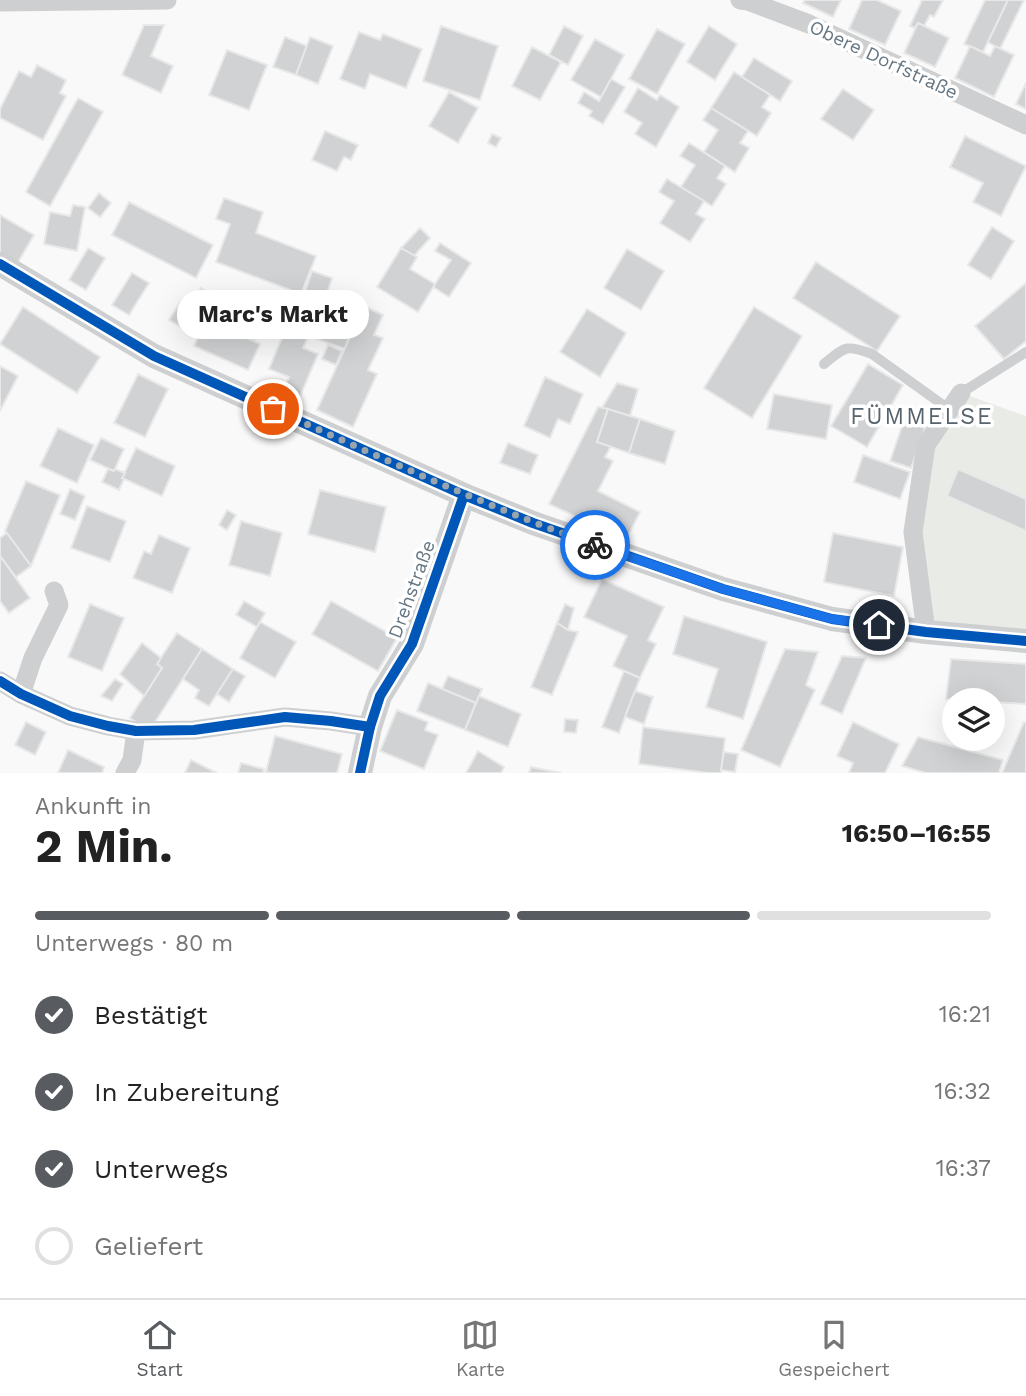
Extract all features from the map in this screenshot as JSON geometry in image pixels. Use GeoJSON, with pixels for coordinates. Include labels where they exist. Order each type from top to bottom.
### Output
{"type":"FeatureCollection","features":[{"type":"Feature","properties":{"kind":"street"},"geometry":{"type":"LineString","coordinates":[[0,2],[167,0]]}},
{"type":"Feature","properties":{"kind":"street","name":"Obere Dorfstraße"},"geometry":{"type":"LineString","coordinates":[[740,0],[809,24],[1026,125]]}},
{"type":"Feature","properties":{"kind":"street"},"geometry":{"type":"LineString","coordinates":[[0,264],[154,356],[464,495],[533,523],[723,589],[832,619],[926,632],[1026,641]]}},
{"type":"Feature","properties":{"kind":"street"},"geometry":{"type":"LineString","coordinates":[[926,632],[913,532],[926,445],[956,401]]}},
{"type":"Feature","properties":{"kind":"street","name":"Drehstraße"},"geometry":{"type":"LineString","coordinates":[[360,773],[380,696],[412,644],[464,495]]}},
{"type":"Feature","properties":{"kind":"street"},"geometry":{"type":"LineString","coordinates":[[21,694],[33,658],[59,605],[54,590]]}},
{"type":"Feature","properties":{"kind":"street"},"geometry":{"type":"LineString","coordinates":[[0,681],[21,694],[70,716],[136,732],[194,730],[285,717],[331,720],[370,727]]}},
{"type":"Feature","properties":{"kind":"street"},"geometry":{"type":"LineString","coordinates":[[125,773],[132,760],[136,732]]}},
{"type":"Feature","properties":{"kind":"lane"},"geometry":{"type":"LineString","coordinates":[[824,364],[843,348],[857,348],[956,401],[1026,352]]}},
{"type":"Feature","properties":{"kind":"shaded area"},"geometry":{"type":"Polygon","coordinates":[[[961,393],[1026,416],[1026,641],[926,632],[913,532],[926,445],[961,393]]]}},
{"type":"Feature","properties":{"kind":"building"},"geometry":{"type":"Polygon","coordinates":[[[805,0],[841,0],[833,17],[803,3],[805,0]]]}},
{"type":"Feature","properties":{"kind":"building"},"geometry":{"type":"Polygon","coordinates":[[[862,0],[877,0],[901,11],[885,45],[849,29],[862,0]]]}},
{"type":"Feature","properties":{"kind":"building"},"geometry":{"type":"Polygon","coordinates":[[[922,0],[943,0],[934,17],[930,15],[924,26],[918,23],[915,28],[910,26],[922,0]]]}},
{"type":"Feature","properties":{"kind":"building"},"geometry":{"type":"Polygon","coordinates":[[[985,0],[1008,0],[983,52],[964,44],[985,0]]]}},
{"type":"Feature","properties":{"kind":"building"},"geometry":{"type":"Polygon","coordinates":[[[1008,0],[1024,0],[1000,49],[988,42],[1008,0]]]}},
{"type":"Feature","properties":{"kind":"building"},"geometry":{"type":"Polygon","coordinates":[[[918,23],[949,38],[935,67],[904,53],[918,23]]]}},
{"type":"Feature","properties":{"kind":"building"},"geometry":{"type":"Polygon","coordinates":[[[144,25],[164,25],[151,56],[173,66],[161,93],[122,75],[144,25]]]}},
{"type":"Feature","properties":{"kind":"building"},"geometry":{"type":"Polygon","coordinates":[[[441,26],[498,46],[480,100],[423,81],[441,26]]]}},
{"type":"Feature","properties":{"kind":"building"},"geometry":{"type":"Polygon","coordinates":[[[564,26],[583,36],[568,65],[549,55],[564,26]]]}},
{"type":"Feature","properties":{"kind":"building"},"geometry":{"type":"Polygon","coordinates":[[[709,26],[737,44],[715,80],[687,62],[709,26]]]}},
{"type":"Feature","properties":{"kind":"building"},"geometry":{"type":"Polygon","coordinates":[[[657,29],[685,44],[657,94],[629,79],[657,29]]]}},
{"type":"Feature","properties":{"kind":"building"},"geometry":{"type":"Polygon","coordinates":[[[359,32],[380,40],[383,34],[422,49],[406,88],[370,74],[365,89],[340,79],[359,32]]]}},
{"type":"Feature","properties":{"kind":"building"},"geometry":{"type":"Polygon","coordinates":[[[285,37],[307,46],[296,75],[273,67],[285,37]]]}},
{"type":"Feature","properties":{"kind":"building"},"geometry":{"type":"Polygon","coordinates":[[[310,37],[333,46],[318,84],[296,75],[310,37]]]}},
{"type":"Feature","properties":{"kind":"building"},"geometry":{"type":"Polygon","coordinates":[[[595,39],[624,55],[601,97],[571,80],[595,39]]]}},
{"type":"Feature","properties":{"kind":"building"},"geometry":{"type":"Polygon","coordinates":[[[970,46],[990,56],[995,46],[1014,55],[994,97],[955,78],[970,46]]]}},
{"type":"Feature","properties":{"kind":"building"},"geometry":{"type":"Polygon","coordinates":[[[532,47],[561,62],[540,100],[512,86],[532,47]]]}},
{"type":"Feature","properties":{"kind":"building"},"geometry":{"type":"Polygon","coordinates":[[[227,50],[267,65],[249,110],[209,95],[227,50]]]}},
{"type":"Feature","properties":{"kind":"building"},"geometry":{"type":"Polygon","coordinates":[[[754,58],[792,81],[780,101],[742,77],[754,58]]]}},
{"type":"Feature","properties":{"kind":"building"},"geometry":{"type":"Polygon","coordinates":[[[37,65],[66,80],[60,93],[66,96],[43,140],[0,118],[0,109],[19,71],[31,77],[37,65]]]}},
{"type":"Feature","properties":{"kind":"building"},"geometry":{"type":"Polygon","coordinates":[[[734,72],[770,95],[762,107],[771,113],[757,136],[711,108],[734,72]]]}},
{"type":"Feature","properties":{"kind":"building"},"geometry":{"type":"Polygon","coordinates":[[[611,79],[625,87],[603,124],[589,116],[592,111],[578,103],[584,92],[599,101],[611,79]]]}},
{"type":"Feature","properties":{"kind":"building"},"geometry":{"type":"Polygon","coordinates":[[[1026,83],[1026,109],[1016,104],[1026,83]]]}},
{"type":"Feature","properties":{"kind":"building"},"geometry":{"type":"Polygon","coordinates":[[[638,88],[657,100],[660,95],[679,107],[656,147],[635,134],[642,123],[624,112],[638,88]]]}},
{"type":"Feature","properties":{"kind":"building"},"geometry":{"type":"Polygon","coordinates":[[[843,89],[874,110],[853,140],[821,119],[843,89]]]}},
{"type":"Feature","properties":{"kind":"building"},"geometry":{"type":"Polygon","coordinates":[[[449,92],[478,108],[458,143],[429,126],[449,92]]]}},
{"type":"Feature","properties":{"kind":"building"},"geometry":{"type":"Polygon","coordinates":[[[78,98],[103,112],[50,206],[26,192],[78,98]]]}},
{"type":"Feature","properties":{"kind":"building"},"geometry":{"type":"Polygon","coordinates":[[[711,108],[748,131],[740,143],[749,148],[735,172],[704,152],[718,130],[703,120],[711,108]]]}},
{"type":"Feature","properties":{"kind":"building"},"geometry":{"type":"Polygon","coordinates":[[[325,131],[358,145],[351,160],[344,157],[337,171],[312,160],[325,131]]]}},
{"type":"Feature","properties":{"kind":"building"},"geometry":{"type":"Polygon","coordinates":[[[492,134],[501,138],[496,147],[488,143],[492,134]]]}},
{"type":"Feature","properties":{"kind":"building"},"geometry":{"type":"Polygon","coordinates":[[[965,136],[1026,166],[1001,216],[973,202],[983,183],[950,167],[965,136]]]}},
{"type":"Feature","properties":{"kind":"building"},"geometry":{"type":"Polygon","coordinates":[[[689,143],[725,166],[717,178],[726,184],[712,206],[681,187],[695,165],[680,156],[689,143]]]}},
{"type":"Feature","properties":{"kind":"building"},"geometry":{"type":"Polygon","coordinates":[[[667,179],[704,201],[696,214],[705,219],[690,242],[660,223],[674,201],[659,192],[667,179]]]}},
{"type":"Feature","properties":{"kind":"building"},"geometry":{"type":"Polygon","coordinates":[[[99,193],[111,203],[100,217],[88,208],[99,193]]]}},
{"type":"Feature","properties":{"kind":"building"},"geometry":{"type":"Polygon","coordinates":[[[224,198],[263,212],[256,233],[316,256],[301,294],[216,262],[230,224],[216,219],[224,198]]]}},
{"type":"Feature","properties":{"kind":"building"},"geometry":{"type":"Polygon","coordinates":[[[129,202],[213,245],[196,278],[112,235],[129,202]]]}},
{"type":"Feature","properties":{"kind":"building"},"geometry":{"type":"Polygon","coordinates":[[[73,205],[85,207],[77,251],[44,244],[50,212],[70,216],[73,205]]]}},
{"type":"Feature","properties":{"kind":"building"},"geometry":{"type":"Polygon","coordinates":[[[0,215],[34,235],[17,264],[0,254],[0,215]]]}},
{"type":"Feature","properties":{"kind":"building"},"geometry":{"type":"Polygon","coordinates":[[[992,227],[1014,241],[991,279],[968,265],[992,227]]]}},
{"type":"Feature","properties":{"kind":"building"},"geometry":{"type":"Polygon","coordinates":[[[420,228],[430,238],[414,256],[401,248],[420,228]]]}},
{"type":"Feature","properties":{"kind":"building"},"geometry":{"type":"Polygon","coordinates":[[[440,243],[471,263],[449,297],[433,287],[451,260],[435,251],[440,243]]]}},
{"type":"Feature","properties":{"kind":"building"},"geometry":{"type":"Polygon","coordinates":[[[88,248],[105,258],[86,290],[69,280],[88,248]]]}},
{"type":"Feature","properties":{"kind":"building"},"geometry":{"type":"Polygon","coordinates":[[[401,248],[417,257],[410,269],[435,284],[418,312],[377,287],[401,248]]]}},
{"type":"Feature","properties":{"kind":"building"},"geometry":{"type":"Polygon","coordinates":[[[627,249],[664,271],[641,310],[604,288],[627,249]]]}},
{"type":"Feature","properties":{"kind":"building"},"geometry":{"type":"Polygon","coordinates":[[[816,262],[900,316],[877,351],[793,298],[816,262]]]}},
{"type":"Feature","properties":{"kind":"building"},"geometry":{"type":"Polygon","coordinates":[[[312,271],[332,278],[324,303],[356,314],[345,349],[292,330],[312,271]]]}},
{"type":"Feature","properties":{"kind":"building"},"geometry":{"type":"Polygon","coordinates":[[[132,273],[149,283],[129,315],[112,305],[132,273]]]}},
{"type":"Feature","properties":{"kind":"building"},"geometry":{"type":"Polygon","coordinates":[[[1026,283],[1026,341],[1004,359],[975,326],[1026,283]]]}},
{"type":"Feature","properties":{"kind":"building"},"geometry":{"type":"Polygon","coordinates":[[[201,288],[219,299],[257,314],[253,322],[260,325],[254,341],[206,319],[198,337],[169,320],[181,301],[190,306],[201,288]]]}},
{"type":"Feature","properties":{"kind":"building"},"geometry":{"type":"Polygon","coordinates":[[[364,306],[383,315],[374,335],[383,338],[368,370],[377,374],[353,427],[317,410],[364,306]]]}},
{"type":"Feature","properties":{"kind":"building"},"geometry":{"type":"Polygon","coordinates":[[[23,307],[100,357],[77,393],[0,344],[23,307]]]}},
{"type":"Feature","properties":{"kind":"building"},"geometry":{"type":"Polygon","coordinates":[[[754,307],[802,336],[752,418],[704,388],[754,307]]]}},
{"type":"Feature","properties":{"kind":"building"},"geometry":{"type":"Polygon","coordinates":[[[587,309],[626,333],[600,377],[560,352],[587,309]]]}},
{"type":"Feature","properties":{"kind":"building"},"geometry":{"type":"Polygon","coordinates":[[[206,319],[260,344],[248,370],[194,346],[206,319]]]}},
{"type":"Feature","properties":{"kind":"building"},"geometry":{"type":"Polygon","coordinates":[[[286,328],[308,337],[303,348],[318,354],[299,399],[283,393],[289,377],[269,369],[286,328]]]}},
{"type":"Feature","properties":{"kind":"building"},"geometry":{"type":"Polygon","coordinates":[[[328,345],[342,351],[336,365],[322,359],[328,345]]]}},
{"type":"Feature","properties":{"kind":"building"},"geometry":{"type":"Polygon","coordinates":[[[868,364],[903,385],[867,447],[831,426],[868,364]]]}},
{"type":"Feature","properties":{"kind":"building"},"geometry":{"type":"Polygon","coordinates":[[[0,366],[18,376],[0,411],[0,366]]]}},
{"type":"Feature","properties":{"kind":"building"},"geometry":{"type":"Polygon","coordinates":[[[138,374],[168,389],[145,437],[114,423],[138,374]]]}},
{"type":"Feature","properties":{"kind":"building"},"geometry":{"type":"Polygon","coordinates":[[[545,377],[583,394],[570,424],[558,419],[550,438],[524,426],[545,377]]]}},
{"type":"Feature","properties":{"kind":"building"},"geometry":{"type":"Polygon","coordinates":[[[617,383],[638,389],[630,416],[602,408],[617,383]]]}},
{"type":"Feature","properties":{"kind":"building"},"geometry":{"type":"Polygon","coordinates":[[[774,394],[832,405],[826,439],[767,429],[774,394]]]}},
{"type":"Feature","properties":{"kind":"building"},"geometry":{"type":"Polygon","coordinates":[[[598,407],[608,409],[597,442],[611,446],[605,457],[613,461],[598,491],[640,512],[626,540],[549,504],[598,407]]]}},
{"type":"Feature","properties":{"kind":"building"},"geometry":{"type":"Polygon","coordinates":[[[608,409],[640,419],[629,453],[597,442],[608,409]]]}},
{"type":"Feature","properties":{"kind":"building"},"geometry":{"type":"Polygon","coordinates":[[[907,412],[928,419],[911,468],[890,461],[907,412]]]}},
{"type":"Feature","properties":{"kind":"building"},"geometry":{"type":"Polygon","coordinates":[[[640,419],[675,431],[665,464],[629,453],[640,419]]]}},
{"type":"Feature","properties":{"kind":"building"},"geometry":{"type":"Polygon","coordinates":[[[58,428],[94,445],[77,483],[40,466],[58,428]]]}},
{"type":"Feature","properties":{"kind":"building"},"geometry":{"type":"Polygon","coordinates":[[[101,438],[124,449],[114,471],[90,460],[101,438]]]}},
{"type":"Feature","properties":{"kind":"building"},"geometry":{"type":"Polygon","coordinates":[[[508,443],[538,455],[530,474],[500,463],[508,443]]]}},
{"type":"Feature","properties":{"kind":"building"},"geometry":{"type":"Polygon","coordinates":[[[136,448],[175,466],[162,496],[122,478],[136,448]]]}},
{"type":"Feature","properties":{"kind":"building"},"geometry":{"type":"Polygon","coordinates":[[[863,455],[910,472],[900,499],[854,482],[863,455]]]}},
{"type":"Feature","properties":{"kind":"building"},"geometry":{"type":"Polygon","coordinates":[[[108,469],[125,473],[119,490],[102,482],[108,469]]]}},
{"type":"Feature","properties":{"kind":"building"},"geometry":{"type":"Polygon","coordinates":[[[958,469],[1026,499],[1026,531],[947,496],[958,469]]]}},
{"type":"Feature","properties":{"kind":"building"},"geometry":{"type":"Polygon","coordinates":[[[26,481],[60,495],[31,566],[5,531],[26,481]]]}},
{"type":"Feature","properties":{"kind":"building"},"geometry":{"type":"Polygon","coordinates":[[[70,489],[85,496],[75,520],[60,514],[70,489]]]}},
{"type":"Feature","properties":{"kind":"building"},"geometry":{"type":"Polygon","coordinates":[[[320,490],[386,507],[375,552],[308,534],[320,490]]]}},
{"type":"Feature","properties":{"kind":"building"},"geometry":{"type":"Polygon","coordinates":[[[87,506],[126,521],[110,562],[71,548],[87,506]]]}},
{"type":"Feature","properties":{"kind":"building"},"geometry":{"type":"Polygon","coordinates":[[[227,510],[236,515],[227,530],[219,525],[227,510]]]}},
{"type":"Feature","properties":{"kind":"building"},"geometry":{"type":"Polygon","coordinates":[[[241,521],[282,533],[270,576],[229,565],[241,521]]]}},
{"type":"Feature","properties":{"kind":"building"},"geometry":{"type":"Polygon","coordinates":[[[7,533],[31,566],[16,577],[0,556],[0,538],[7,533]]]}},
{"type":"Feature","properties":{"kind":"building"},"geometry":{"type":"Polygon","coordinates":[[[833,533],[903,547],[894,596],[824,582],[833,533]]]}},
{"type":"Feature","properties":{"kind":"building"},"geometry":{"type":"Polygon","coordinates":[[[159,535],[190,548],[172,593],[133,578],[144,551],[151,554],[159,535]]]}},
{"type":"Feature","properties":{"kind":"building"},"geometry":{"type":"Polygon","coordinates":[[[0,556],[30,598],[9,613],[0,601],[0,556]]]}},
{"type":"Feature","properties":{"kind":"building"},"geometry":{"type":"Polygon","coordinates":[[[602,579],[664,607],[648,640],[656,644],[640,678],[613,666],[627,636],[584,617],[602,579]]]}},
{"type":"Feature","properties":{"kind":"building"},"geometry":{"type":"Polygon","coordinates":[[[244,601],[265,613],[257,627],[236,615],[244,601]]]}},
{"type":"Feature","properties":{"kind":"building"},"geometry":{"type":"Polygon","coordinates":[[[331,601],[397,638],[378,671],[312,634],[331,601]]]}},
{"type":"Feature","properties":{"kind":"building"},"geometry":{"type":"Polygon","coordinates":[[[90,604],[124,618],[102,671],[68,657],[90,604]]]}},
{"type":"Feature","properties":{"kind":"building"},"geometry":{"type":"Polygon","coordinates":[[[565,604],[574,608],[568,630],[557,623],[565,604]]]}},
{"type":"Feature","properties":{"kind":"building"},"geometry":{"type":"Polygon","coordinates":[[[684,616],[767,642],[743,719],[706,707],[718,669],[673,654],[684,616]]]}},
{"type":"Feature","properties":{"kind":"building"},"geometry":{"type":"Polygon","coordinates":[[[260,622],[296,642],[275,678],[240,658],[260,622]]]}},
{"type":"Feature","properties":{"kind":"building"},"geometry":{"type":"Polygon","coordinates":[[[557,623],[568,630],[578,632],[552,695],[531,687],[557,623]]]}},
{"type":"Feature","properties":{"kind":"building"},"geometry":{"type":"Polygon","coordinates":[[[177,633],[202,649],[155,722],[142,726],[130,718],[162,668],[157,664],[177,633]]]}},
{"type":"Feature","properties":{"kind":"building"},"geometry":{"type":"Polygon","coordinates":[[[142,643],[161,658],[157,664],[162,668],[144,696],[120,674],[142,643]]]}},
{"type":"Feature","properties":{"kind":"building"},"geometry":{"type":"Polygon","coordinates":[[[202,649],[233,669],[209,706],[195,698],[199,690],[183,679],[202,649]]]}},
{"type":"Feature","properties":{"kind":"building"},"geometry":{"type":"Polygon","coordinates":[[[785,649],[818,652],[806,685],[815,690],[780,767],[741,750],[785,649]]]}},
{"type":"Feature","properties":{"kind":"building"},"geometry":{"type":"Polygon","coordinates":[[[842,656],[866,658],[842,714],[820,704],[842,656]]]}},
{"type":"Feature","properties":{"kind":"building"},"geometry":{"type":"Polygon","coordinates":[[[951,659],[1026,664],[1026,704],[1005,703],[1005,688],[947,688],[951,659]]]}},
{"type":"Feature","properties":{"kind":"building"},"geometry":{"type":"Polygon","coordinates":[[[233,669],[245,676],[229,702],[217,694],[233,669]]]}},
{"type":"Feature","properties":{"kind":"building"},"geometry":{"type":"Polygon","coordinates":[[[624,671],[640,678],[619,733],[602,727],[624,671]]]}},
{"type":"Feature","properties":{"kind":"building"},"geometry":{"type":"Polygon","coordinates":[[[448,676],[482,689],[476,703],[442,689],[448,676]]]}},
{"type":"Feature","properties":{"kind":"building"},"geometry":{"type":"Polygon","coordinates":[[[115,679],[123,684],[112,701],[101,696],[115,679]]]}},
{"type":"Feature","properties":{"kind":"building"},"geometry":{"type":"Polygon","coordinates":[[[428,683],[476,703],[465,730],[417,711],[428,683]]]}},
{"type":"Feature","properties":{"kind":"building"},"geometry":{"type":"Polygon","coordinates":[[[635,691],[653,697],[644,724],[625,717],[635,691]]]}},
{"type":"Feature","properties":{"kind":"building"},"geometry":{"type":"Polygon","coordinates":[[[479,696],[521,714],[508,747],[465,730],[479,696]]]}},
{"type":"Feature","properties":{"kind":"building"},"geometry":{"type":"Polygon","coordinates":[[[397,710],[428,722],[425,730],[438,735],[424,769],[380,751],[397,710]]]}},
{"type":"Feature","properties":{"kind":"building"},"geometry":{"type":"Polygon","coordinates":[[[565,719],[578,720],[576,733],[564,732],[565,719]]]}},
{"type":"Feature","properties":{"kind":"building"},"geometry":{"type":"Polygon","coordinates":[[[26,722],[46,732],[35,755],[15,745],[26,722]]]}},
{"type":"Feature","properties":{"kind":"building"},"geometry":{"type":"Polygon","coordinates":[[[853,722],[899,744],[885,773],[849,773],[853,763],[837,756],[853,722]]]}},
{"type":"Feature","properties":{"kind":"building"},"geometry":{"type":"Polygon","coordinates":[[[1024,722],[1026,773],[1002,773],[1024,722]]]}},
{"type":"Feature","properties":{"kind":"building"},"geometry":{"type":"Polygon","coordinates":[[[643,727],[725,738],[721,773],[639,764],[643,727]]]}},
{"type":"Feature","properties":{"kind":"building"},"geometry":{"type":"Polygon","coordinates":[[[275,736],[342,754],[337,773],[266,772],[275,736]]]}},
{"type":"Feature","properties":{"kind":"building"},"geometry":{"type":"Polygon","coordinates":[[[918,737],[942,743],[942,751],[970,751],[1003,760],[999,773],[926,773],[902,766],[918,737]]]}},
{"type":"Feature","properties":{"kind":"building"},"geometry":{"type":"Polygon","coordinates":[[[68,750],[104,767],[102,773],[58,773],[68,750]]]}},
{"type":"Feature","properties":{"kind":"building"},"geometry":{"type":"Polygon","coordinates":[[[478,751],[504,767],[501,773],[466,773],[478,751]]]}},
{"type":"Feature","properties":{"kind":"building"},"geometry":{"type":"Polygon","coordinates":[[[724,752],[738,754],[735,772],[721,770],[724,752]]]}},
{"type":"Feature","properties":{"kind":"building"},"geometry":{"type":"Polygon","coordinates":[[[191,760],[217,773],[185,773],[191,760]]]}},
{"type":"Feature","properties":{"kind":"building"},"geometry":{"type":"Polygon","coordinates":[[[241,763],[264,769],[263,773],[238,773],[241,763]]]}},
{"type":"Feature","properties":{"kind":"building"},"geometry":{"type":"Polygon","coordinates":[[[531,767],[561,773],[529,773],[531,767]]]}},
{"type":"Feature","properties":{"kind":"cycle path"},"geometry":{"type":"LineString","coordinates":[[0,264],[154,356],[464,495],[533,523],[723,589],[832,619],[926,632],[1026,641]]}},
{"type":"Feature","properties":{"kind":"cycle path"},"geometry":{"type":"LineString","coordinates":[[360,773],[380,696],[412,644],[464,495]]}},
{"type":"Feature","properties":{"kind":"cycle path"},"geometry":{"type":"LineString","coordinates":[[0,681],[21,694],[70,716],[136,731],[194,730],[285,717],[370,727]]}},
{"type":"Feature","properties":{"kind":"way so far"},"geometry":{"type":"LineString","coordinates":[[273,409],[464,495],[595,545]]}},
{"type":"Feature","properties":{"kind":"place","name":"Marc's Markt"},"geometry":{"type":"Point","coordinates":[273,409]}},
{"type":"Feature","properties":{"kind":"district","name":"FÜMMELSE"},"geometry":{"type":"Point","coordinates":[922,416]}},
{"type":"Feature","properties":{"kind":"route"},"geometry":{"type":"LineString","coordinates":[[595,545],[723,589],[832,619],[879,625]]}}]}
